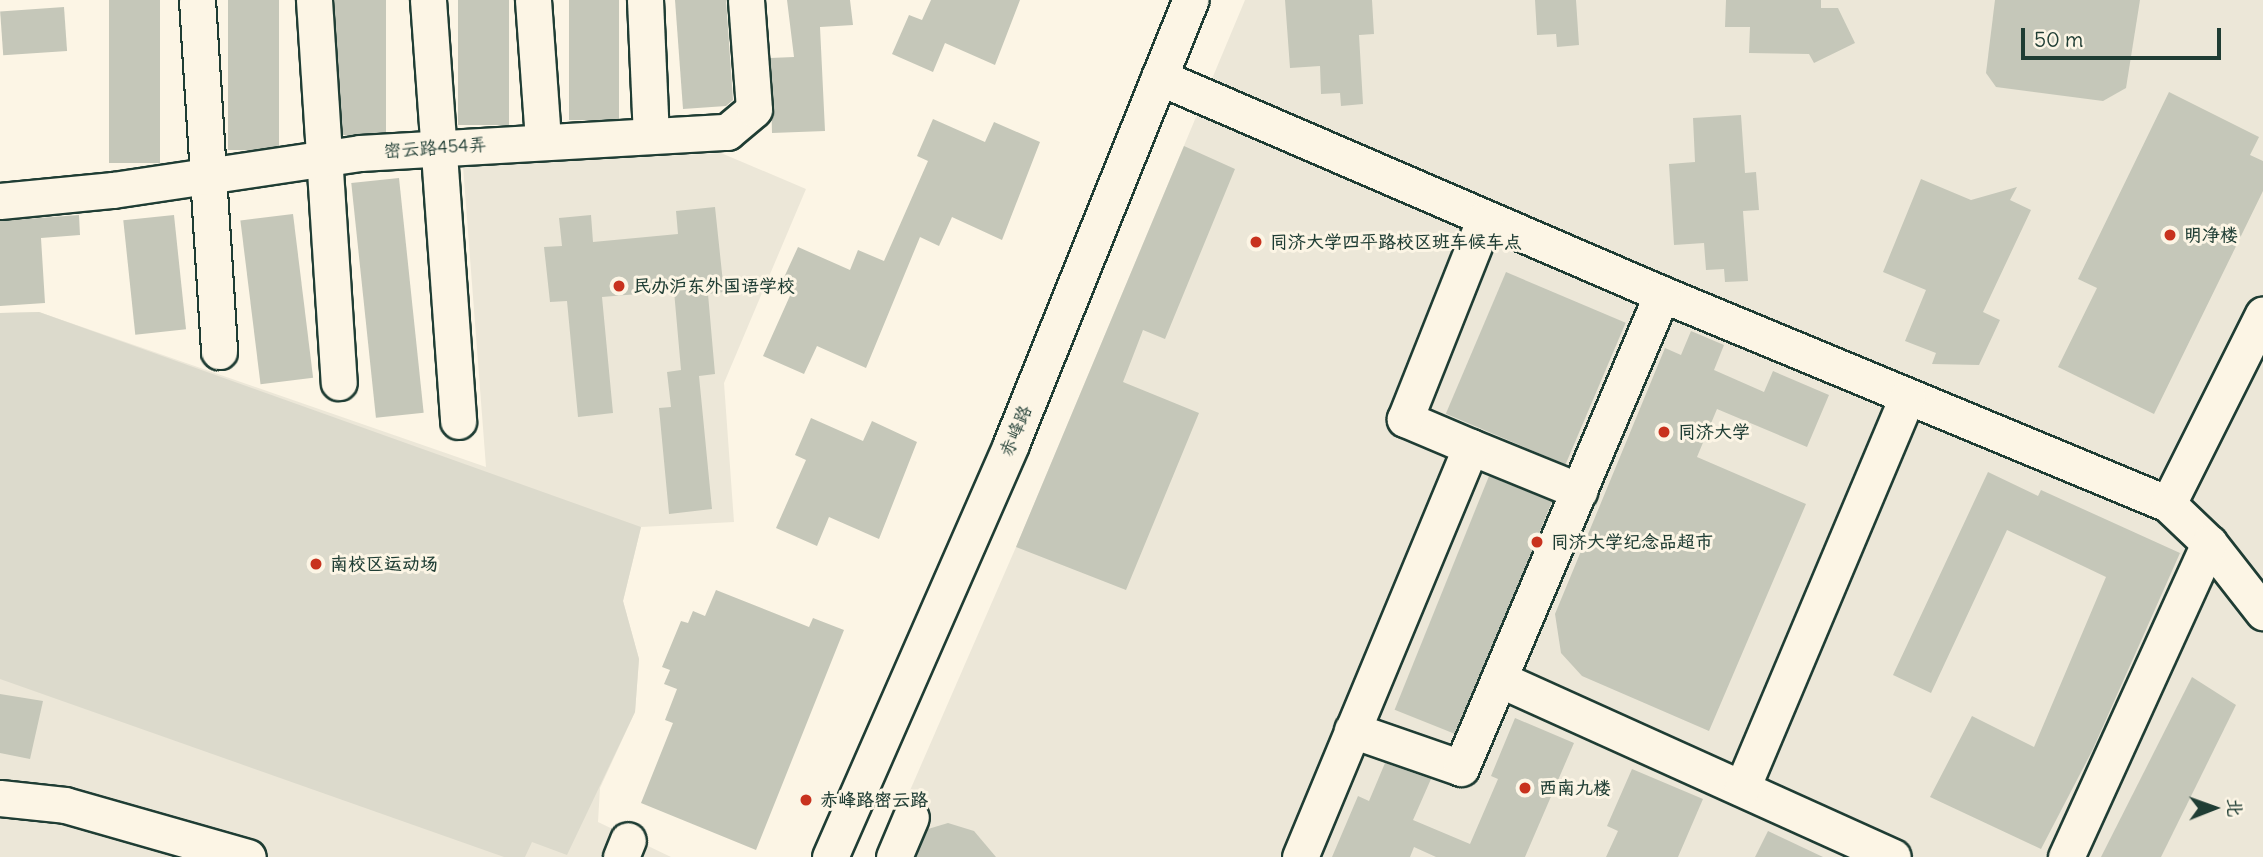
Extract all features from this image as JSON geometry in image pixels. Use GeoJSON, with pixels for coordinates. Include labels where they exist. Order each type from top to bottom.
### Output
{"type":"FeatureCollection","features":[{"type":"Feature","properties":{"kind":"street"},"geometry":{"type":"LineString","coordinates":[[197,0],[219,351]]}},
{"type":"Feature","properties":{"kind":"street"},"geometry":{"type":"LineString","coordinates":[[314,0],[322,158],[339,382]]}},
{"type":"Feature","properties":{"kind":"street"},"geometry":{"type":"LineString","coordinates":[[428,0],[436,148],[458,421]]}},
{"type":"Feature","properties":{"kind":"street"},"geometry":{"type":"LineString","coordinates":[[533,0],[543,141]]}},
{"type":"Feature","properties":{"kind":"street"},"geometry":{"type":"LineString","coordinates":[[645,0],[651,135]]}},
{"type":"Feature","properties":{"kind":"street","name":"密云路454弄"},"geometry":{"type":"LineString","coordinates":[[0,201],[322,158],[543,141],[727,132],[754,109],[747,0]]}},
{"type":"Feature","properties":{"kind":"street","name":"赤峰路"},"geometry":{"type":"LineString","coordinates":[[830,857],[1011,444],[1190,0]]}},
{"type":"Feature","properties":{"kind":"street"},"geometry":{"type":"LineString","coordinates":[[1159,77],[1662,294],[2168,505],[2209,543],[2263,612]]}},
{"type":"Feature","properties":{"kind":"street"},"geometry":{"type":"LineString","coordinates":[[1485,218],[1405,419],[1579,491]]}},
{"type":"Feature","properties":{"kind":"street"},"geometry":{"type":"LineString","coordinates":[[1352,730],[1461,768],[1662,294]]}},
{"type":"Feature","properties":{"kind":"street"},"geometry":{"type":"LineString","coordinates":[[2168,505],[2263,314]]}},
{"type":"Feature","properties":{"kind":"street"},"geometry":{"type":"LineString","coordinates":[[1742,788],[1907,397]]}},
{"type":"Feature","properties":{"kind":"street"},"geometry":{"type":"LineString","coordinates":[[1300,857],[1471,447]]}},
{"type":"Feature","properties":{"kind":"street"},"geometry":{"type":"LineString","coordinates":[[2066,857],[2209,543]]}},
{"type":"Feature","properties":{"kind":"street"},"geometry":{"type":"LineString","coordinates":[[1499,678],[1894,857]]}},
{"type":"Feature","properties":{"kind":"street"},"geometry":{"type":"LineString","coordinates":[[0,798],[65,806],[153,844],[248,857]]}},
{"type":"Feature","properties":{"kind":"street"},"geometry":{"type":"LineString","coordinates":[[894,857],[911,817]]}},
{"type":"Feature","properties":{"kind":"shaded area","name":"同济大学"},"geometry":{"type":"Polygon","coordinates":[[[1245,0],[2263,0],[2263,857],[881,857],[1016,547],[1245,0]]]}},
{"type":"Feature","properties":{"kind":"shaded area","name":"南校区运动场"},"geometry":{"type":"Polygon","coordinates":[[[721,153],[806,189],[724,383],[734,522],[641,527],[623,601],[639,659],[635,712],[600,788],[598,822],[671,857],[0,857],[0,313],[39,312],[486,467],[463,166],[721,153]]]}},
{"type":"Feature","properties":{"kind":"shaded area","name":"南校区运动场"},"geometry":{"type":"Polygon","coordinates":[[[39,312],[641,527],[623,601],[639,659],[635,712],[567,855],[532,842],[525,857],[504,857],[0,679],[0,313],[39,312]]]}},
{"type":"Feature","properties":{"kind":"building"},"geometry":{"type":"Polygon","coordinates":[[[109,0],[160,0],[160,163],[109,163],[109,0]]]}},
{"type":"Feature","properties":{"kind":"building"},"geometry":{"type":"Polygon","coordinates":[[[228,0],[279,0],[279,150],[228,150],[228,0]]]}},
{"type":"Feature","properties":{"kind":"building"},"geometry":{"type":"Polygon","coordinates":[[[334,0],[386,0],[386,135],[334,135],[334,0]]]}},
{"type":"Feature","properties":{"kind":"building"},"geometry":{"type":"Polygon","coordinates":[[[458,0],[509,0],[509,125],[458,125],[458,0]]]}},
{"type":"Feature","properties":{"kind":"building"},"geometry":{"type":"Polygon","coordinates":[[[569,0],[619,0],[619,120],[569,120],[569,0]]]}},
{"type":"Feature","properties":{"kind":"building"},"geometry":{"type":"Polygon","coordinates":[[[675,0],[726,0],[733,100],[726,106],[683,109],[675,0]]]}},
{"type":"Feature","properties":{"kind":"building"},"geometry":{"type":"Polygon","coordinates":[[[787,0],[850,0],[853,25],[820,27],[825,131],[772,133],[770,58],[794,57],[787,0]]]}},
{"type":"Feature","properties":{"kind":"building"},"geometry":{"type":"Polygon","coordinates":[[[931,0],[1020,0],[995,65],[945,43],[933,72],[892,54],[909,15],[922,20],[931,0]]]}},
{"type":"Feature","properties":{"kind":"building"},"geometry":{"type":"Polygon","coordinates":[[[1285,0],[1372,0],[1374,34],[1359,35],[1363,104],[1341,106],[1340,93],[1321,94],[1320,66],[1290,68],[1285,0]]]}},
{"type":"Feature","properties":{"kind":"building"},"geometry":{"type":"Polygon","coordinates":[[[1535,0],[1576,0],[1579,45],[1557,47],[1556,34],[1537,35],[1535,0]]]}},
{"type":"Feature","properties":{"kind":"building"},"geometry":{"type":"Polygon","coordinates":[[[1726,0],[1821,0],[1821,8],[1838,8],[1855,43],[1814,63],[1809,54],[1749,53],[1750,27],[1725,27],[1726,0]]]}},
{"type":"Feature","properties":{"kind":"building"},"geometry":{"type":"Polygon","coordinates":[[[1995,0],[2140,0],[2126,88],[2103,101],[1996,87],[1986,73],[1995,0]]]}},
{"type":"Feature","properties":{"kind":"building"},"geometry":{"type":"Polygon","coordinates":[[[64,7],[67,51],[3,55],[0,11],[64,7]]]}},
{"type":"Feature","properties":{"kind":"building","name":"明净楼"},"geometry":{"type":"Polygon","coordinates":[[[2169,92],[2259,137],[2250,155],[2263,161],[2263,191],[2154,414],[2058,367],[2097,288],[2078,279],[2169,92]]]}},
{"type":"Feature","properties":{"kind":"building"},"geometry":{"type":"Polygon","coordinates":[[[1741,115],[1745,173],[1756,172],[1759,210],[1743,211],[1748,281],[1725,282],[1724,269],[1706,270],[1704,243],[1674,245],[1669,164],[1695,162],[1693,118],[1741,115]]]}},
{"type":"Feature","properties":{"kind":"building"},"geometry":{"type":"Polygon","coordinates":[[[933,119],[985,142],[994,122],[1040,142],[1002,240],[952,217],[939,246],[920,237],[866,368],[817,346],[804,374],[763,356],[793,289],[781,284],[798,247],[850,270],[858,250],[884,261],[928,161],[917,156],[933,119]]]}},
{"type":"Feature","properties":{"kind":"building"},"geometry":{"type":"Polygon","coordinates":[[[1184,146],[1235,169],[1165,339],[1143,330],[1123,382],[1199,413],[1126,590],[1016,547],[1184,146]]]}},
{"type":"Feature","properties":{"kind":"building"},"geometry":{"type":"Polygon","coordinates":[[[399,178],[424,413],[376,418],[351,183],[399,178]]]}},
{"type":"Feature","properties":{"kind":"building"},"geometry":{"type":"Polygon","coordinates":[[[1921,179],[1971,200],[2017,187],[2010,200],[2031,210],[1983,312],[2000,320],[1979,365],[1932,364],[1936,353],[1905,341],[1926,290],[1883,272],[1921,179]]]}},
{"type":"Feature","properties":{"kind":"building"},"geometry":{"type":"Polygon","coordinates":[[[715,207],[724,292],[708,294],[715,374],[699,376],[712,509],[669,514],[659,408],[671,407],[667,372],[681,370],[674,291],[602,297],[613,413],[578,417],[567,301],[550,302],[544,247],[562,246],[559,218],[591,215],[593,242],[678,234],[676,211],[715,207]]]}},
{"type":"Feature","properties":{"kind":"building"},"geometry":{"type":"Polygon","coordinates":[[[293,214],[313,378],[261,384],[240,220],[293,214]]]}},
{"type":"Feature","properties":{"kind":"building"},"geometry":{"type":"Polygon","coordinates":[[[79,215],[80,235],[41,238],[45,303],[0,306],[0,221],[79,215]]]}},
{"type":"Feature","properties":{"kind":"building"},"geometry":{"type":"Polygon","coordinates":[[[174,215],[186,329],[135,335],[123,220],[174,215]]]}},
{"type":"Feature","properties":{"kind":"building"},"geometry":{"type":"Polygon","coordinates":[[[1506,272],[1626,323],[1565,465],[1446,414],[1506,272]]]}},
{"type":"Feature","properties":{"kind":"building"},"geometry":{"type":"Polygon","coordinates":[[[1691,331],[1724,345],[1714,370],[1764,392],[1773,371],[1829,395],[1807,447],[1717,409],[1697,457],[1806,504],[1709,731],[1582,676],[1561,653],[1555,614],[1665,348],[1681,355],[1691,331]]]}},
{"type":"Feature","properties":{"kind":"building"},"geometry":{"type":"Polygon","coordinates":[[[811,418],[863,441],[872,421],[917,442],[879,539],[829,517],[817,546],[776,528],[806,460],[795,455],[811,418]]]}},
{"type":"Feature","properties":{"kind":"building"},"geometry":{"type":"Polygon","coordinates":[[[1988,472],[2038,496],[2041,490],[2180,553],[2092,751],[2041,849],[1930,797],[1972,716],[2034,747],[2106,577],[2007,530],[1931,693],[1893,675],[1988,472]]]}},
{"type":"Feature","properties":{"kind":"building"},"geometry":{"type":"Polygon","coordinates":[[[1489,476],[1552,501],[1458,735],[1395,710],[1489,476]]]}},
{"type":"Feature","properties":{"kind":"building"},"geometry":{"type":"Polygon","coordinates":[[[716,590],[809,627],[813,618],[844,630],[756,850],[641,803],[673,723],[665,720],[677,689],[664,684],[670,670],[662,667],[681,621],[688,623],[693,611],[705,616],[716,590]]]}},
{"type":"Feature","properties":{"kind":"building"},"geometry":{"type":"Polygon","coordinates":[[[2192,677],[2236,705],[2161,857],[2101,857],[2192,677]]]}},
{"type":"Feature","properties":{"kind":"building"},"geometry":{"type":"Polygon","coordinates":[[[0,694],[43,701],[30,759],[0,753],[0,694]]]}},
{"type":"Feature","properties":{"kind":"building","name":"西南九楼"},"geometry":{"type":"Polygon","coordinates":[[[1515,718],[1574,743],[1525,857],[1436,857],[1414,847],[1410,857],[1332,857],[1358,796],[1369,801],[1385,763],[1431,779],[1413,820],[1470,844],[1498,779],[1491,776],[1515,718]]]}},
{"type":"Feature","properties":{"kind":"building","name":"西南九楼"},"geometry":{"type":"Polygon","coordinates":[[[1632,769],[1703,799],[1678,857],[1606,857],[1618,831],[1607,826],[1632,769]]]}},
{"type":"Feature","properties":{"kind":"building"},"geometry":{"type":"Polygon","coordinates":[[[948,823],[974,831],[996,857],[916,857],[928,829],[948,823]]]}},
{"type":"Feature","properties":{"kind":"building"},"geometry":{"type":"Polygon","coordinates":[[[1768,831],[1823,857],[1755,857],[1768,831]]]}},
{"type":"Feature","properties":{"kind":"place","name":"明净楼"},"geometry":{"type":"Point","coordinates":[2170,235]}},
{"type":"Feature","properties":{"kind":"place","name":"同济大学四平路校区班车候车点"},"geometry":{"type":"Point","coordinates":[1256,242]}},
{"type":"Feature","properties":{"kind":"place","name":"民办沪东外国语学校"},"geometry":{"type":"Point","coordinates":[619,286]}},
{"type":"Feature","properties":{"kind":"place","name":"同济大学"},"geometry":{"type":"Point","coordinates":[1664,432]}},
{"type":"Feature","properties":{"kind":"place","name":"同济大学纪念品超市"},"geometry":{"type":"Point","coordinates":[1537,542]}},
{"type":"Feature","properties":{"kind":"place","name":"南校区运动场"},"geometry":{"type":"Point","coordinates":[316,564]}},
{"type":"Feature","properties":{"kind":"place","name":"西南九楼"},"geometry":{"type":"Point","coordinates":[1525,788]}},
{"type":"Feature","properties":{"kind":"place","name":"赤峰路密云路"},"geometry":{"type":"Point","coordinates":[806,800]}}]}
